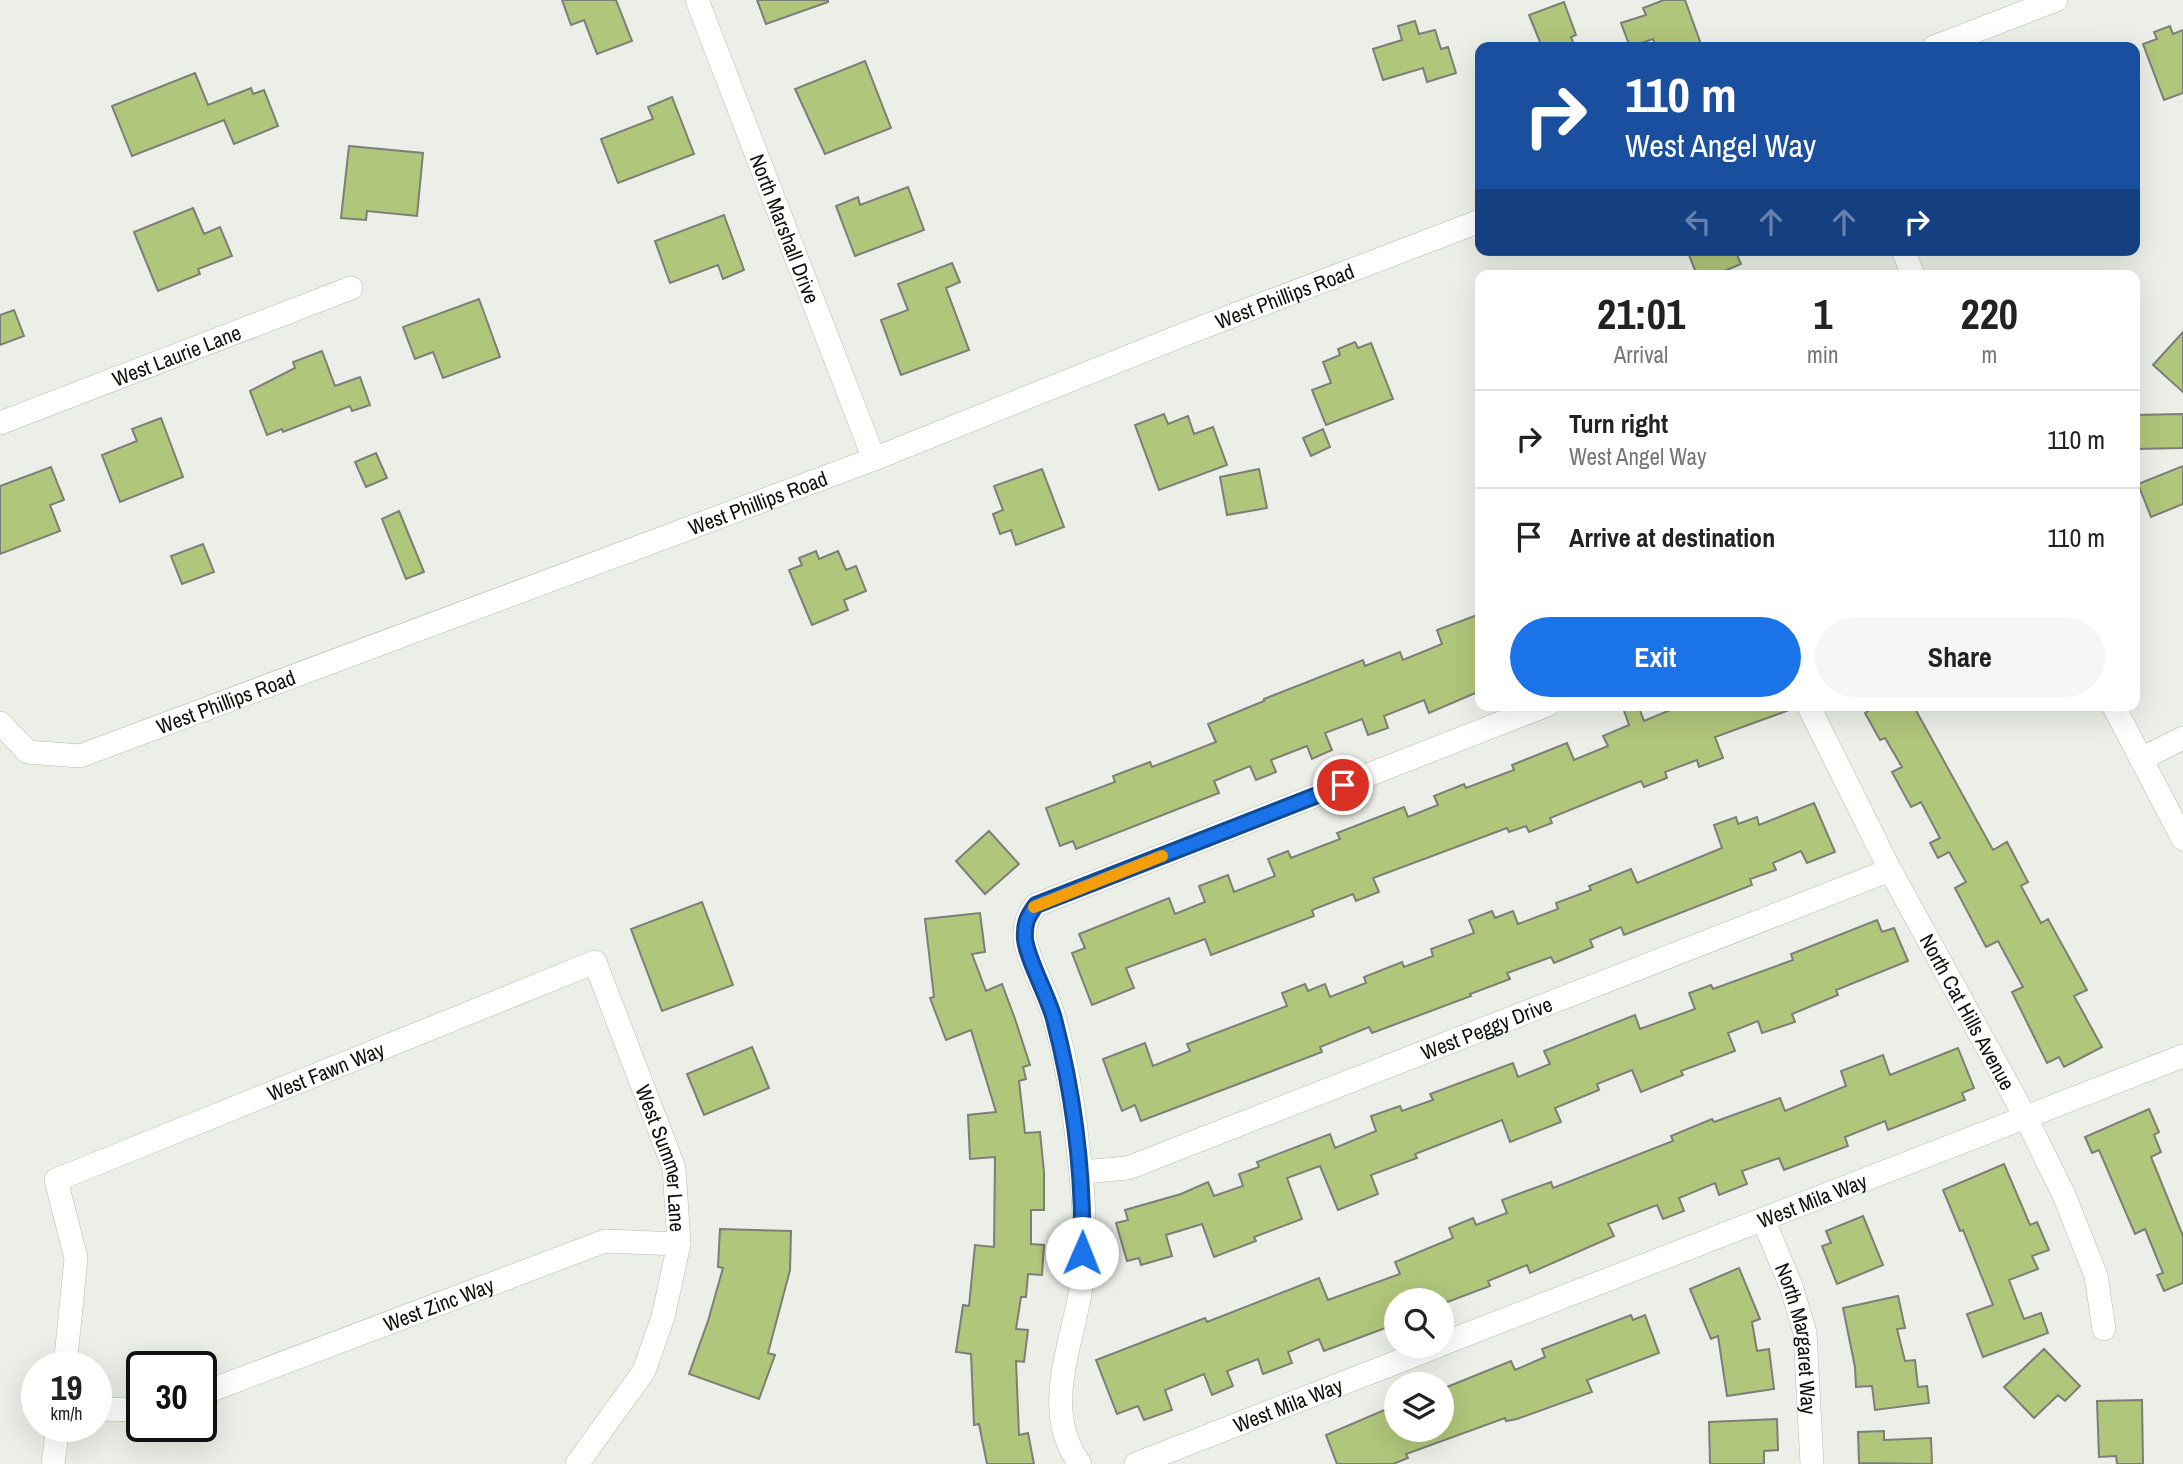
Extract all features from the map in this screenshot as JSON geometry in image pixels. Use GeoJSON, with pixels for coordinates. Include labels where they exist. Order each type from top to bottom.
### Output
{"type":"FeatureCollection","features":[{"type":"Feature","properties":{"kind":"street","name":"North Marshall Drive"},"geometry":{"type":"LineString","coordinates":[[697,0],[873,459]]}},
{"type":"Feature","properties":{"kind":"street"},"geometry":{"type":"LineString","coordinates":[[1947,42],[2056,0]]}},
{"type":"Feature","properties":{"kind":"street","name":"West Phillips Road"},"geometry":{"type":"LineString","coordinates":[[0,723],[28,752],[80,756],[873,459],[1185,334],[1475,223]]}},
{"type":"Feature","properties":{"kind":"street","name":"West Laurie Lane"},"geometry":{"type":"LineString","coordinates":[[0,423],[351,288]]}},
{"type":"Feature","properties":{"kind":"street"},"geometry":{"type":"LineString","coordinates":[[1080,1464],[1073,1454],[1061,1420],[1060,1384],[1080,1293],[1083,1217],[1081,1172],[1066,1066],[1053,1014],[1025,942],[1025,919],[1036,905],[1532,711]]}},
{"type":"Feature","properties":{"kind":"street","name":"North Cat Hills Avenue"},"geometry":{"type":"LineString","coordinates":[[1811,711],[1890,870],[2026,1118],[2064,1195],[2096,1276],[2104,1329]]}},
{"type":"Feature","properties":{"kind":"street"},"geometry":{"type":"LineString","coordinates":[[2116,711],[2183,839]]}},
{"type":"Feature","properties":{"kind":"street"},"geometry":{"type":"LineString","coordinates":[[2141,760],[2183,738]]}},
{"type":"Feature","properties":{"kind":"street","name":"West Peggy Drive"},"geometry":{"type":"LineString","coordinates":[[1081,1172],[1128,1168],[1890,870]]}},
{"type":"Feature","properties":{"kind":"street","name":"West Fawn Way"},"geometry":{"type":"LineString","coordinates":[[67,1351],[76,1258],[56,1180],[595,962]]}},
{"type":"Feature","properties":{"kind":"street","name":"West Summer Lane"},"geometry":{"type":"LineString","coordinates":[[577,1464],[644,1371],[663,1317],[679,1244],[674,1168],[595,962]]}},
{"type":"Feature","properties":{"kind":"street","name":"West Mila Way"},"geometry":{"type":"LineString","coordinates":[[1454,1340],[2183,1056]]}},
{"type":"Feature","properties":{"kind":"street","name":"North Margaret Way"},"geometry":{"type":"LineString","coordinates":[[1763,1219],[1791,1286],[1805,1333],[1810,1380],[1812,1464]]}},
{"type":"Feature","properties":{"kind":"street","name":"West Zinc Way"},"geometry":{"type":"LineString","coordinates":[[217,1388],[605,1241],[679,1244]]}},
{"type":"Feature","properties":{"kind":"street","name":"West Mila Way"},"geometry":{"type":"LineString","coordinates":[[1136,1464],[1407,1358]]}},
{"type":"Feature","properties":{"kind":"street"},"geometry":{"type":"LineString","coordinates":[[53,1464],[56,1442]]}},
{"type":"Feature","properties":{"kind":"building"},"geometry":{"type":"Polygon","coordinates":[[[562,0],[616,0],[632,41],[597,54],[584,20],[571,25],[562,0]]]}},
{"type":"Feature","properties":{"kind":"building"},"geometry":{"type":"Polygon","coordinates":[[[757,0],[828,0],[828,2],[766,24],[757,0]]]}},
{"type":"Feature","properties":{"kind":"building"},"geometry":{"type":"Polygon","coordinates":[[[1664,0],[1685,0],[1700,42],[1654,42],[1653,39],[1628,42],[1621,23],[1646,15],[1643,8],[1664,0]]]}},
{"type":"Feature","properties":{"kind":"building"},"geometry":{"type":"Polygon","coordinates":[[[1564,2],[1576,35],[1571,37],[1573,42],[1540,42],[1529,15],[1564,2]]]}},
{"type":"Feature","properties":{"kind":"building"},"geometry":{"type":"Polygon","coordinates":[[[1415,21],[1419,34],[1435,30],[1441,49],[1448,47],[1456,73],[1427,82],[1423,68],[1383,80],[1373,49],[1402,40],[1398,26],[1415,21]]]}},
{"type":"Feature","properties":{"kind":"building"},"geometry":{"type":"Polygon","coordinates":[[[2170,26],[2173,34],[2183,30],[2183,93],[2164,100],[2143,44],[2157,39],[2154,32],[2170,26]]]}},
{"type":"Feature","properties":{"kind":"building"},"geometry":{"type":"Polygon","coordinates":[[[865,61],[891,128],[825,154],[795,89],[865,61]]]}},
{"type":"Feature","properties":{"kind":"building"},"geometry":{"type":"Polygon","coordinates":[[[195,73],[208,105],[251,88],[253,94],[264,90],[278,126],[234,144],[224,120],[132,156],[112,106],[195,73]]]}},
{"type":"Feature","properties":{"kind":"building"},"geometry":{"type":"Polygon","coordinates":[[[672,97],[694,154],[618,183],[601,139],[653,119],[648,107],[672,97]]]}},
{"type":"Feature","properties":{"kind":"building"},"geometry":{"type":"Polygon","coordinates":[[[349,146],[423,153],[417,216],[367,211],[366,220],[341,218],[349,146]]]}},
{"type":"Feature","properties":{"kind":"building"},"geometry":{"type":"Polygon","coordinates":[[[908,187],[924,230],[855,256],[836,206],[858,197],[860,205],[908,187]]]}},
{"type":"Feature","properties":{"kind":"building"},"geometry":{"type":"Polygon","coordinates":[[[193,208],[204,234],[220,227],[232,256],[198,269],[200,274],[158,291],[134,232],[193,208]]]}},
{"type":"Feature","properties":{"kind":"building"},"geometry":{"type":"Polygon","coordinates":[[[724,215],[744,270],[723,279],[718,265],[670,283],[655,241],[724,215]]]}},
{"type":"Feature","properties":{"kind":"building"},"geometry":{"type":"Polygon","coordinates":[[[1689,256],[1738,256],[1741,264],[1727,270],[1695,270],[1689,256]]]}},
{"type":"Feature","properties":{"kind":"building"},"geometry":{"type":"Polygon","coordinates":[[[952,263],[960,282],[946,288],[969,350],[901,375],[881,320],[908,310],[898,284],[952,263]]]}},
{"type":"Feature","properties":{"kind":"building"},"geometry":{"type":"Polygon","coordinates":[[[479,299],[500,357],[443,378],[433,352],[415,359],[403,327],[479,299]]]}},
{"type":"Feature","properties":{"kind":"building"},"geometry":{"type":"Polygon","coordinates":[[[14,310],[24,336],[0,345],[0,315],[14,310]]]}},
{"type":"Feature","properties":{"kind":"building"},"geometry":{"type":"Polygon","coordinates":[[[2183,332],[2183,392],[2153,365],[2183,332]]]}},
{"type":"Feature","properties":{"kind":"building"},"geometry":{"type":"Polygon","coordinates":[[[1355,342],[1358,348],[1371,343],[1393,399],[1326,425],[1312,390],[1331,383],[1323,362],[1340,355],[1338,349],[1355,342]]]}},
{"type":"Feature","properties":{"kind":"building"},"geometry":{"type":"Polygon","coordinates":[[[322,351],[335,386],[360,377],[370,405],[352,411],[350,406],[283,432],[282,429],[267,435],[250,391],[295,368],[293,362],[322,351]]]}},
{"type":"Feature","properties":{"kind":"building"},"geometry":{"type":"Polygon","coordinates":[[[1164,414],[1168,424],[1188,416],[1194,434],[1213,427],[1227,465],[1159,490],[1135,425],[1164,414]]]}},
{"type":"Feature","properties":{"kind":"building"},"geometry":{"type":"Polygon","coordinates":[[[2183,414],[2183,448],[2140,449],[2140,415],[2183,414]]]}},
{"type":"Feature","properties":{"kind":"building"},"geometry":{"type":"Polygon","coordinates":[[[161,418],[183,477],[120,502],[102,455],[137,441],[132,429],[161,418]]]}},
{"type":"Feature","properties":{"kind":"building"},"geometry":{"type":"Polygon","coordinates":[[[1323,429],[1330,447],[1311,456],[1303,438],[1323,429]]]}},
{"type":"Feature","properties":{"kind":"building"},"geometry":{"type":"Polygon","coordinates":[[[376,453],[387,478],[366,487],[355,462],[376,453]]]}},
{"type":"Feature","properties":{"kind":"building"},"geometry":{"type":"Polygon","coordinates":[[[2183,466],[2183,504],[2151,517],[2140,483],[2183,466]]]}},
{"type":"Feature","properties":{"kind":"building"},"geometry":{"type":"Polygon","coordinates":[[[51,467],[64,500],[50,505],[60,531],[0,554],[0,486],[51,467]]]}},
{"type":"Feature","properties":{"kind":"building"},"geometry":{"type":"Polygon","coordinates":[[[1042,469],[1064,527],[1016,545],[1011,530],[1000,534],[993,514],[1003,510],[994,486],[1042,469]]]}},
{"type":"Feature","properties":{"kind":"building"},"geometry":{"type":"Polygon","coordinates":[[[1259,469],[1267,508],[1227,515],[1220,477],[1259,469]]]}},
{"type":"Feature","properties":{"kind":"building"},"geometry":{"type":"Polygon","coordinates":[[[399,511],[424,572],[406,579],[382,519],[399,511]]]}},
{"type":"Feature","properties":{"kind":"building"},"geometry":{"type":"Polygon","coordinates":[[[203,544],[214,572],[182,584],[171,556],[203,544]]]}},
{"type":"Feature","properties":{"kind":"building"},"geometry":{"type":"Polygon","coordinates":[[[816,551],[819,559],[838,551],[846,570],[856,566],[866,591],[844,600],[848,610],[812,625],[789,570],[802,565],[799,558],[816,551]]]}},
{"type":"Feature","properties":{"kind":"building"},"geometry":{"type":"Polygon","coordinates":[[[1475,616],[1475,693],[1429,713],[1424,700],[1384,716],[1388,728],[1368,735],[1362,719],[1325,733],[1332,750],[1312,759],[1307,746],[1271,760],[1276,772],[1256,780],[1250,766],[1214,781],[1219,793],[1076,849],[1073,841],[1060,846],[1046,808],[1115,782],[1113,776],[1150,762],[1152,767],[1216,742],[1208,724],[1264,699],[1363,660],[1365,666],[1400,652],[1403,660],[1442,644],[1437,630],[1475,616]]]}},
{"type":"Feature","properties":{"kind":"building"},"geometry":{"type":"Polygon","coordinates":[[[1624,711],[1640,711],[1644,721],[1668,711],[1787,711],[1715,737],[1723,758],[1699,767],[1697,760],[1665,772],[1667,778],[1644,787],[1641,781],[1550,818],[1552,823],[1529,832],[1526,826],[1509,832],[1507,828],[1373,878],[1379,892],[1356,901],[1353,894],[1312,910],[1314,916],[1211,955],[1205,939],[1126,968],[1134,988],[1092,1005],[1072,953],[1085,948],[1079,934],[1169,898],[1175,914],[1205,902],[1199,886],[1228,875],[1234,892],[1275,876],[1268,859],[1288,851],[1291,858],[1340,839],[1337,833],[1404,807],[1408,817],[1438,805],[1434,796],[1464,784],[1466,788],[1514,770],[1512,765],[1567,743],[1574,760],[1608,746],[1603,736],[1629,725],[1624,711]]]}},
{"type":"Feature","properties":{"kind":"building"},"geometry":{"type":"Polygon","coordinates":[[[1916,711],[1993,850],[2007,842],[2028,882],[2021,886],[2041,923],[2048,919],[2087,990],[2074,996],[2102,1047],[2064,1067],[2059,1057],[2047,1063],[2012,992],[2023,987],[1998,941],[1986,947],[1955,888],[1966,882],[1949,852],[1938,858],[1930,843],[1940,838],[1921,802],[1911,807],[1892,772],[1902,767],[1885,738],[1880,740],[1865,713],[1916,711]]]}},
{"type":"Feature","properties":{"kind":"building"},"geometry":{"type":"Polygon","coordinates":[[[1814,803],[1835,852],[1807,863],[1801,851],[1773,863],[1776,870],[1750,879],[1752,885],[1624,935],[1621,927],[1590,940],[1593,947],[1554,963],[1551,957],[1507,973],[1510,979],[1470,994],[1471,996],[1372,1033],[1369,1027],[1320,1047],[1322,1052],[1141,1121],[1135,1105],[1122,1111],[1103,1059],[1145,1043],[1153,1066],[1190,1051],[1187,1044],[1287,1006],[1282,993],[1305,984],[1308,991],[1325,984],[1330,997],[1366,983],[1364,977],[1402,962],[1404,967],[1433,956],[1431,949],[1474,933],[1469,920],[1492,911],[1495,918],[1513,911],[1518,924],[1558,909],[1556,903],[1591,890],[1589,886],[1631,869],[1637,883],[1722,848],[1714,825],[1736,817],[1738,824],[1757,817],[1759,825],[1814,803]]]}},
{"type":"Feature","properties":{"kind":"building"},"geometry":{"type":"Polygon","coordinates":[[[989,831],[1019,864],[985,894],[956,861],[989,831]]]}},
{"type":"Feature","properties":{"kind":"building"},"geometry":{"type":"Polygon","coordinates":[[[702,902],[733,985],[662,1011],[631,929],[702,902]]]}},
{"type":"Feature","properties":{"kind":"building"},"geometry":{"type":"Polygon","coordinates":[[[980,913],[985,952],[972,954],[986,991],[1002,984],[1015,1019],[1030,1065],[1023,1067],[1026,1079],[1019,1081],[1025,1133],[1040,1132],[1044,1172],[1044,1210],[1031,1210],[1031,1244],[1044,1245],[1042,1275],[1028,1274],[1026,1297],[1021,1297],[1016,1329],[1028,1330],[1024,1362],[1016,1361],[1019,1435],[1028,1433],[1034,1464],[987,1464],[979,1424],[974,1425],[971,1354],[956,1352],[963,1305],[969,1306],[975,1245],[994,1247],[995,1157],[970,1159],[968,1115],[996,1112],[971,1030],[946,1040],[930,998],[934,997],[925,919],[980,913]]]}},
{"type":"Feature","properties":{"kind":"building"},"geometry":{"type":"Polygon","coordinates":[[[1877,920],[1882,932],[1894,928],[1908,961],[1836,990],[1838,995],[1792,1014],[1795,1022],[1762,1033],[1758,1021],[1728,1033],[1735,1051],[1681,1071],[1683,1075],[1641,1092],[1632,1070],[1597,1084],[1599,1090],[1555,1108],[1561,1122],[1510,1142],[1502,1120],[1415,1154],[1417,1158],[1371,1175],[1378,1194],[1338,1210],[1320,1166],[1287,1178],[1302,1219],[1254,1237],[1256,1241],[1214,1257],[1202,1224],[1166,1235],[1172,1256],[1141,1265],[1139,1258],[1127,1261],[1116,1223],[1128,1220],[1125,1210],[1181,1194],[1208,1182],[1214,1196],[1243,1186],[1239,1174],[1259,1167],[1257,1162],[1330,1134],[1335,1148],[1376,1131],[1371,1116],[1400,1106],[1402,1111],[1433,1100],[1430,1094],[1513,1063],[1518,1077],[1550,1064],[1544,1051],[1635,1015],[1640,1029],[1695,1009],[1689,993],[1711,985],[1713,989],[1793,960],[1791,954],[1877,920]]]}},
{"type":"Feature","properties":{"kind":"building"},"geometry":{"type":"Polygon","coordinates":[[[752,1047],[769,1088],[704,1115],[687,1074],[752,1047]]]}},
{"type":"Feature","properties":{"kind":"building"},"geometry":{"type":"Polygon","coordinates":[[[1958,1048],[1974,1088],[1962,1093],[1965,1100],[1888,1130],[1885,1121],[1845,1137],[1848,1146],[1784,1170],[1779,1158],[1742,1171],[1747,1184],[1719,1195],[1715,1183],[1679,1198],[1684,1211],[1663,1219],[1657,1205],[1608,1224],[1614,1236],[1530,1273],[1527,1265],[1488,1281],[1490,1286],[1454,1300],[1454,1288],[1384,1288],[1384,1328],[1324,1351],[1319,1339],[1288,1352],[1292,1363],[1263,1374],[1258,1359],[1227,1371],[1233,1386],[1212,1395],[1204,1374],[1165,1390],[1172,1410],[1144,1420],[1138,1406],[1117,1414],[1096,1360],[1205,1318],[1207,1322],[1319,1278],[1328,1300],[1400,1274],[1395,1262],[1453,1238],[1449,1228],[1473,1218],[1476,1225],[1507,1213],[1502,1200],[1551,1182],[1553,1188],[1673,1141],[1671,1136],[1712,1119],[1714,1122],[1780,1098],[1785,1111],[1846,1086],[1841,1071],[1883,1055],[1890,1075],[1958,1048]]]}},
{"type":"Feature","properties":{"kind":"building"},"geometry":{"type":"Polygon","coordinates":[[[2149,1109],[2159,1132],[2154,1135],[2161,1152],[2151,1157],[2183,1236],[2183,1283],[2164,1291],[2157,1275],[2163,1273],[2145,1229],[2135,1234],[2099,1150],[2092,1153],[2085,1137],[2149,1109]]]}},
{"type":"Feature","properties":{"kind":"building"},"geometry":{"type":"Polygon","coordinates":[[[2004,1164],[2030,1225],[2037,1222],[2049,1250],[2032,1256],[2038,1269],[2009,1280],[2024,1319],[2041,1313],[2048,1333],[1983,1357],[1967,1314],[1993,1305],[1963,1230],[1960,1231],[1943,1190],[2004,1164]]]}},
{"type":"Feature","properties":{"kind":"building"},"geometry":{"type":"Polygon","coordinates":[[[1863,1216],[1883,1265],[1837,1284],[1822,1246],[1831,1243],[1826,1231],[1863,1216]]]}},
{"type":"Feature","properties":{"kind":"building"},"geometry":{"type":"Polygon","coordinates":[[[720,1229],[791,1231],[790,1270],[768,1353],[775,1355],[759,1399],[689,1374],[723,1268],[718,1267],[720,1229]]]}},
{"type":"Feature","properties":{"kind":"building"},"geometry":{"type":"Polygon","coordinates":[[[1739,1268],[1760,1319],[1752,1322],[1757,1351],[1769,1349],[1774,1389],[1727,1396],[1718,1336],[1711,1339],[1690,1289],[1739,1268]]]}},
{"type":"Feature","properties":{"kind":"building"},"geometry":{"type":"Polygon","coordinates":[[[1898,1296],[1905,1328],[1897,1329],[1905,1361],[1915,1360],[1918,1387],[1927,1386],[1929,1403],[1875,1410],[1872,1386],[1856,1387],[1855,1367],[1843,1308],[1898,1296]]]}},
{"type":"Feature","properties":{"kind":"building"},"geometry":{"type":"Polygon","coordinates":[[[1631,1315],[1633,1320],[1645,1315],[1659,1353],[1587,1380],[1592,1392],[1517,1419],[1506,1421],[1505,1418],[1454,1437],[1454,1384],[1511,1361],[1515,1370],[1545,1357],[1542,1349],[1631,1315]]]}},
{"type":"Feature","properties":{"kind":"building"},"geometry":{"type":"Polygon","coordinates":[[[2044,1349],[2080,1386],[2065,1401],[2058,1395],[2034,1418],[2004,1387],[2044,1349]]]}},
{"type":"Feature","properties":{"kind":"building"},"geometry":{"type":"Polygon","coordinates":[[[2142,1400],[2143,1464],[2117,1464],[2116,1456],[2099,1457],[2097,1401],[2142,1400]]]}},
{"type":"Feature","properties":{"kind":"building"},"geometry":{"type":"Polygon","coordinates":[[[1384,1410],[1384,1442],[1439,1442],[1406,1454],[1408,1458],[1393,1464],[1337,1464],[1326,1435],[1384,1410]]]}},
{"type":"Feature","properties":{"kind":"building"},"geometry":{"type":"Polygon","coordinates":[[[1777,1419],[1778,1450],[1764,1451],[1764,1464],[1710,1464],[1709,1422],[1777,1419]]]}},
{"type":"Feature","properties":{"kind":"building"},"geometry":{"type":"Polygon","coordinates":[[[1884,1431],[1884,1440],[1931,1438],[1932,1464],[1859,1463],[1858,1432],[1884,1431]]]}},
{"type":"Feature","properties":{"kind":"slow traffic"},"geometry":{"type":"LineString","coordinates":[[1034,907],[1162,856]]}},
{"type":"Feature","properties":{"kind":"route"},"geometry":{"type":"LineString","coordinates":[[1082,1253],[1081,1172],[1075,1114],[1053,1014],[1037,967],[1025,942],[1025,919],[1036,905],[1343,785]]}}]}
